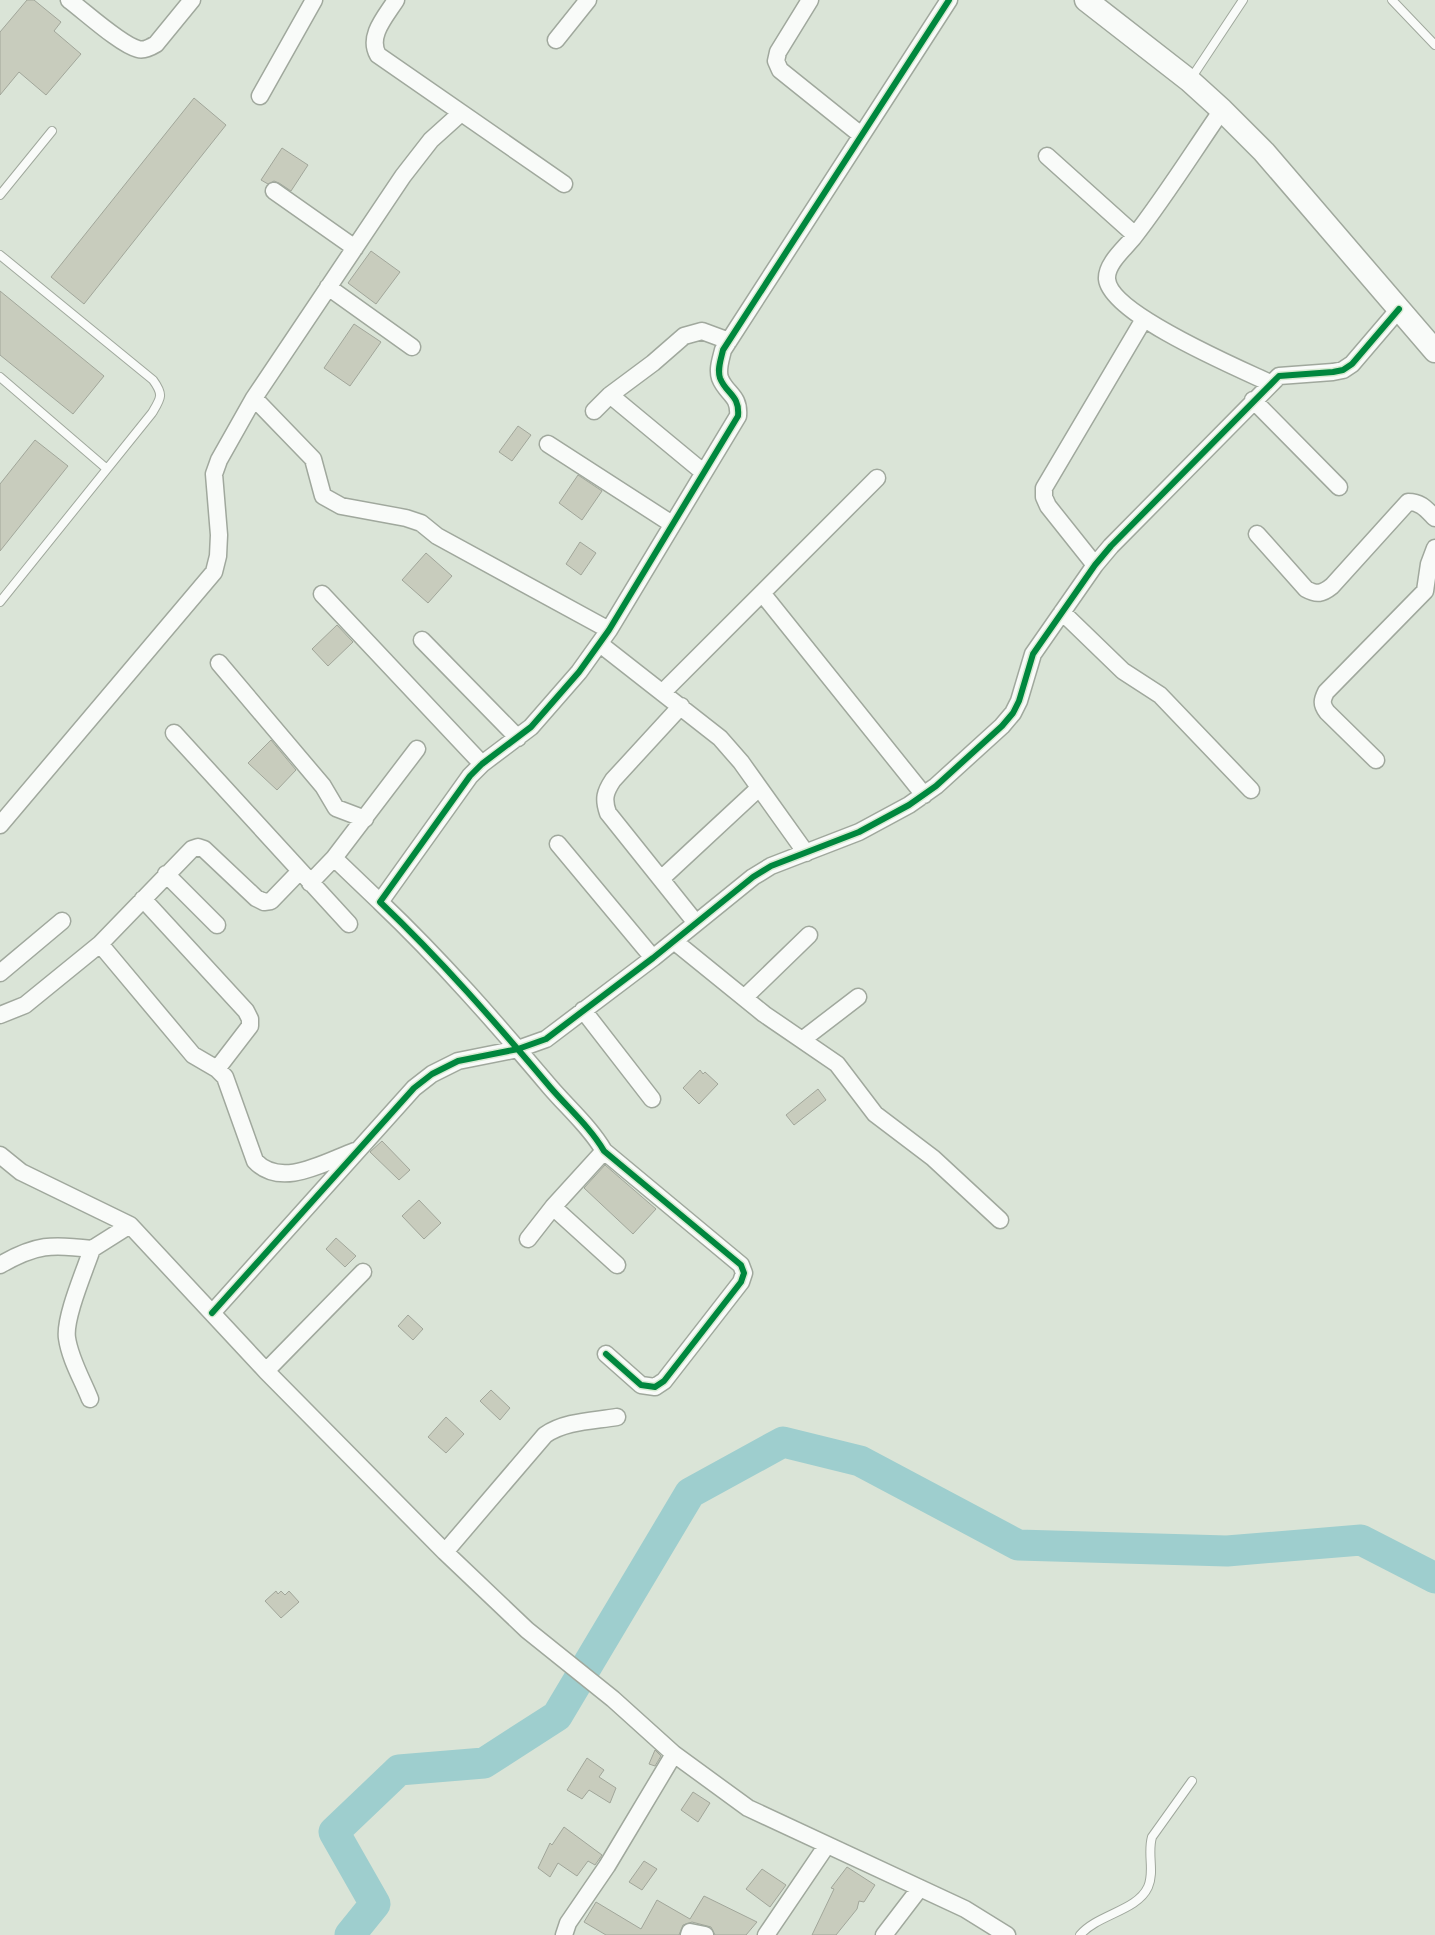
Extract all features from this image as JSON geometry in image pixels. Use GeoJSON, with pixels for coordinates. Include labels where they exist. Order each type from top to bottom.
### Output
{"type":"FeatureCollection","features":[{"type":"Feature","properties":{"kind":"street"},"geometry":{"type":"LineString","coordinates":[[69,0],[127,44],[138,50],[149,48],[156,44],[192,0]]}},
{"type":"Feature","properties":{"kind":"street"},"geometry":{"type":"LineString","coordinates":[[260,96],[314,0]]}},
{"type":"Feature","properties":{"kind":"street"},"geometry":{"type":"LineString","coordinates":[[396,0],[375,35],[373,47],[385,61],[564,184]]}},
{"type":"Feature","properties":{"kind":"street"},"geometry":{"type":"LineString","coordinates":[[556,40],[588,0]]}},
{"type":"Feature","properties":{"kind":"street"},"geometry":{"type":"LineString","coordinates":[[810,0],[778,52],[776,61],[780,70],[861,135]]}},
{"type":"Feature","properties":{"kind":"street"},"geometry":{"type":"LineString","coordinates":[[380,902],[462,787],[482,764],[531,728],[580,672],[609,630],[738,416],[739,406],[720,378],[719,366],[724,350],[949,0]]}},
{"type":"Feature","properties":{"kind":"street"},"geometry":{"type":"LineString","coordinates":[[1086,0],[1190,81],[1264,152],[1435,351]]}},
{"type":"Feature","properties":{"kind":"street"},"geometry":{"type":"LineString","coordinates":[[1222,110],[1135,236],[1110,267],[1107,277],[1110,289],[1159,330],[1270,383]]}},
{"type":"Feature","properties":{"kind":"street"},"geometry":{"type":"LineString","coordinates":[[0,825],[214,572],[220,535],[214,474],[254,398],[430,140],[461,113]]}},
{"type":"Feature","properties":{"kind":"street"},"geometry":{"type":"LineString","coordinates":[[1047,156],[1135,236]]}},
{"type":"Feature","properties":{"kind":"street"},"geometry":{"type":"LineString","coordinates":[[274,191],[355,248]]}},
{"type":"Feature","properties":{"kind":"street"},"geometry":{"type":"LineString","coordinates":[[328,287],[412,347]]}},
{"type":"Feature","properties":{"kind":"street"},"geometry":{"type":"LineString","coordinates":[[212,1313],[414,1088],[432,1074],[458,1061],[518,1049],[546,1039],[653,958],[753,877],[772,866],[859,832],[924,795],[962,764],[1013,713],[1034,654],[1095,565],[1111,546],[1270,383],[1279,376],[1289,373],[1343,370],[1352,364],[1399,309]]}},
{"type":"Feature","properties":{"kind":"street"},"geometry":{"type":"LineString","coordinates":[[1095,565],[1048,506],[1044,497],[1044,488],[1144,319]]}},
{"type":"Feature","properties":{"kind":"street"},"geometry":{"type":"LineString","coordinates":[[594,411],[610,395],[653,363],[684,336],[702,331],[729,342]]}},
{"type":"Feature","properties":{"kind":"street"},"geometry":{"type":"LineString","coordinates":[[610,395],[703,472]]}},
{"type":"Feature","properties":{"kind":"street"},"geometry":{"type":"LineString","coordinates":[[254,398],[313,459],[323,496],[342,506],[406,518],[421,523],[437,536],[609,630]]}},
{"type":"Feature","properties":{"kind":"street"},"geometry":{"type":"LineString","coordinates":[[1253,400],[1339,487]]}},
{"type":"Feature","properties":{"kind":"street"},"geometry":{"type":"LineString","coordinates":[[548,444],[672,524]]}},
{"type":"Feature","properties":{"kind":"street"},"geometry":{"type":"LineString","coordinates":[[663,692],[877,478]]}},
{"type":"Feature","properties":{"kind":"street"},"geometry":{"type":"LineString","coordinates":[[1257,534],[1306,589],[1314,594],[1323,593],[1332,586],[1408,502],[1415,502],[1424,506],[1435,518]]}},
{"type":"Feature","properties":{"kind":"street"},"geometry":{"type":"LineString","coordinates":[[1376,760],[1327,712],[1323,706],[1322,699],[1326,692],[1425,590],[1435,548]]}},
{"type":"Feature","properties":{"kind":"street"},"geometry":{"type":"LineString","coordinates":[[762,593],[924,795]]}},
{"type":"Feature","properties":{"kind":"street"},"geometry":{"type":"LineString","coordinates":[[322,594],[482,764]]}},
{"type":"Feature","properties":{"kind":"street"},"geometry":{"type":"LineString","coordinates":[[1062,612],[1123,672],[1160,695],[1251,790]]}},
{"type":"Feature","properties":{"kind":"street"},"geometry":{"type":"LineString","coordinates":[[422,640],[518,738]]}},
{"type":"Feature","properties":{"kind":"street"},"geometry":{"type":"LineString","coordinates":[[600,644],[720,738],[741,762],[806,853]]}},
{"type":"Feature","properties":{"kind":"street"},"geometry":{"type":"LineString","coordinates":[[218,663],[323,786],[336,808],[365,820]]}},
{"type":"Feature","properties":{"kind":"street"},"geometry":{"type":"LineString","coordinates":[[681,706],[613,780],[607,788],[604,801],[608,812],[696,923]]}},
{"type":"Feature","properties":{"kind":"street"},"geometry":{"type":"LineString","coordinates":[[174,733],[349,924]]}},
{"type":"Feature","properties":{"kind":"street"},"geometry":{"type":"LineString","coordinates":[[3,1010],[25,1005],[100,944],[192,849],[198,847],[204,850],[256,898],[264,902],[271,900],[334,858],[365,820],[417,749]]}},
{"type":"Feature","properties":{"kind":"street"},"geometry":{"type":"LineString","coordinates":[[661,879],[759,788]]}},
{"type":"Feature","properties":{"kind":"street"},"geometry":{"type":"LineString","coordinates":[[558,844],[653,958]]}},
{"type":"Feature","properties":{"kind":"street"},"geometry":{"type":"LineString","coordinates":[[334,858],[427,946],[571,1112],[595,1136],[604,1151],[735,1258],[741,1265],[744,1273],[741,1282],[664,1381],[655,1387],[641,1386],[606,1354]]}},
{"type":"Feature","properties":{"kind":"street"},"geometry":{"type":"LineString","coordinates":[[166,874],[216,925]]}},
{"type":"Feature","properties":{"kind":"street"},"geometry":{"type":"LineString","coordinates":[[143,898],[246,1011],[250,1019],[250,1026],[217,1069]]}},
{"type":"Feature","properties":{"kind":"street"},"geometry":{"type":"LineString","coordinates":[[0,973],[62,921]]}},
{"type":"Feature","properties":{"kind":"street"},"geometry":{"type":"LineString","coordinates":[[744,998],[809,935]]}},
{"type":"Feature","properties":{"kind":"street"},"geometry":{"type":"LineString","coordinates":[[674,940],[744,998],[837,1064],[875,1114],[933,1158],[1000,1220]]}},
{"type":"Feature","properties":{"kind":"street"},"geometry":{"type":"LineString","coordinates":[[100,944],[193,1055],[217,1069],[225,1077],[255,1161],[262,1168],[275,1174],[290,1174],[357,1150]]}},
{"type":"Feature","properties":{"kind":"street"},"geometry":{"type":"LineString","coordinates":[[802,1040],[858,997]]}},
{"type":"Feature","properties":{"kind":"street"},"geometry":{"type":"LineString","coordinates":[[583,1010],[652,1098]]}},
{"type":"Feature","properties":{"kind":"street"},"geometry":{"type":"LineString","coordinates":[[528,1239],[553,1207],[604,1151]]}},
{"type":"Feature","properties":{"kind":"street"},"geometry":{"type":"LineString","coordinates":[[0,1155],[21,1172],[130,1225],[266,1371],[445,1552],[527,1630],[613,1699],[674,1754],[748,1808],[965,1909],[1007,1935]]}},
{"type":"Feature","properties":{"kind":"street"},"geometry":{"type":"LineString","coordinates":[[553,1207],[617,1265]]}},
{"type":"Feature","properties":{"kind":"street"},"geometry":{"type":"LineString","coordinates":[[90,1399],[70,1352],[66,1336],[69,1318],[92,1249],[130,1225]]}},
{"type":"Feature","properties":{"kind":"street"},"geometry":{"type":"LineString","coordinates":[[0,1265],[17,1255],[57,1244],[92,1249]]}},
{"type":"Feature","properties":{"kind":"street"},"geometry":{"type":"LineString","coordinates":[[266,1371],[364,1272]]}},
{"type":"Feature","properties":{"kind":"street"},"geometry":{"type":"LineString","coordinates":[[445,1552],[545,1435],[555,1428],[566,1425],[618,1417]]}},
{"type":"Feature","properties":{"kind":"street"},"geometry":{"type":"LineString","coordinates":[[564,1935],[568,1922],[607,1866],[674,1754]]}},
{"type":"Feature","properties":{"kind":"street"},"geometry":{"type":"LineString","coordinates":[[766,1935],[827,1845]]}},
{"type":"Feature","properties":{"kind":"street"},"geometry":{"type":"LineString","coordinates":[[884,1935],[920,1888]]}},
{"type":"Feature","properties":{"kind":"street"},"geometry":{"type":"LineString","coordinates":[[689,1935],[690,1932],[705,1935]]}},
{"type":"Feature","properties":{"kind":"lane"},"geometry":{"type":"LineString","coordinates":[[1190,81],[1243,0]]}},
{"type":"Feature","properties":{"kind":"lane"},"geometry":{"type":"LineString","coordinates":[[1392,0],[1435,46]]}},
{"type":"Feature","properties":{"kind":"lane"},"geometry":{"type":"LineString","coordinates":[[0,195],[52,131]]}},
{"type":"Feature","properties":{"kind":"lane"},"geometry":{"type":"LineString","coordinates":[[0,255],[153,380],[160,391],[160,400],[152,413],[0,602]]}},
{"type":"Feature","properties":{"kind":"lane"},"geometry":{"type":"LineString","coordinates":[[0,377],[107,469]]}},
{"type":"Feature","properties":{"kind":"lane"},"geometry":{"type":"LineString","coordinates":[[1080,1935],[1098,1920],[1137,1901],[1144,1893],[1152,1876],[1150,1844],[1152,1837],[1192,1781]]}},
{"type":"Feature","properties":{"kind":"building"},"geometry":{"type":"Polygon","coordinates":[[[27,0],[34,0],[61,22],[54,31],[81,54],[46,95],[19,72],[0,95],[0,32],[27,0]]]}},
{"type":"Feature","properties":{"kind":"building"},"geometry":{"type":"Polygon","coordinates":[[[194,98],[226,125],[84,304],[51,277],[194,98]]]}},
{"type":"Feature","properties":{"kind":"building"},"geometry":{"type":"Polygon","coordinates":[[[282,148],[308,165],[291,191],[274,181],[268,184],[261,180],[282,148]]]}},
{"type":"Feature","properties":{"kind":"building"},"geometry":{"type":"Polygon","coordinates":[[[371,251],[400,272],[376,304],[348,283],[371,251]]]}},
{"type":"Feature","properties":{"kind":"building"},"geometry":{"type":"Polygon","coordinates":[[[0,291],[104,376],[73,414],[0,355],[0,291]]]}},
{"type":"Feature","properties":{"kind":"building"},"geometry":{"type":"Polygon","coordinates":[[[354,324],[381,342],[350,386],[324,368],[354,324]]]}},
{"type":"Feature","properties":{"kind":"building"},"geometry":{"type":"Polygon","coordinates":[[[518,426],[531,435],[512,461],[499,452],[518,426]]]}},
{"type":"Feature","properties":{"kind":"building"},"geometry":{"type":"Polygon","coordinates":[[[35,440],[68,466],[0,551],[0,484],[35,440]]]}},
{"type":"Feature","properties":{"kind":"building"},"geometry":{"type":"Polygon","coordinates":[[[578,475],[602,491],[582,520],[559,503],[578,475]]]}},
{"type":"Feature","properties":{"kind":"building"},"geometry":{"type":"Polygon","coordinates":[[[580,542],[596,553],[581,575],[566,564],[580,542]]]}},
{"type":"Feature","properties":{"kind":"building"},"geometry":{"type":"Polygon","coordinates":[[[426,553],[452,576],[428,603],[402,580],[426,553]]]}},
{"type":"Feature","properties":{"kind":"building"},"geometry":{"type":"Polygon","coordinates":[[[337,625],[353,642],[328,666],[312,649],[337,625]]]}},
{"type":"Feature","properties":{"kind":"building"},"geometry":{"type":"Polygon","coordinates":[[[271,740],[296,770],[277,790],[248,763],[271,740]]]}},
{"type":"Feature","properties":{"kind":"building"},"geometry":{"type":"Polygon","coordinates":[[[700,1070],[718,1084],[699,1104],[683,1088],[700,1070]]]}},
{"type":"Feature","properties":{"kind":"building"},"geometry":{"type":"Polygon","coordinates":[[[818,1089],[826,1100],[794,1125],[786,1115],[818,1089]]]}},
{"type":"Feature","properties":{"kind":"building"},"geometry":{"type":"Polygon","coordinates":[[[382,1141],[410,1170],[399,1180],[370,1152],[382,1141]]]}},
{"type":"Feature","properties":{"kind":"building"},"geometry":{"type":"Polygon","coordinates":[[[605,1165],[656,1209],[633,1234],[584,1188],[605,1165]]]}},
{"type":"Feature","properties":{"kind":"building"},"geometry":{"type":"Polygon","coordinates":[[[419,1200],[441,1223],[424,1239],[402,1216],[419,1200]]]}},
{"type":"Feature","properties":{"kind":"building"},"geometry":{"type":"Polygon","coordinates":[[[336,1238],[356,1256],[345,1267],[326,1249],[336,1238]]]}},
{"type":"Feature","properties":{"kind":"building"},"geometry":{"type":"Polygon","coordinates":[[[408,1315],[423,1329],[413,1340],[398,1326],[408,1315]]]}},
{"type":"Feature","properties":{"kind":"building"},"geometry":{"type":"Polygon","coordinates":[[[491,1390],[510,1408],[500,1420],[480,1401],[491,1390]]]}},
{"type":"Feature","properties":{"kind":"building"},"geometry":{"type":"Polygon","coordinates":[[[446,1417],[464,1434],[446,1453],[428,1437],[446,1417]]]}},
{"type":"Feature","properties":{"kind":"building"},"geometry":{"type":"Polygon","coordinates":[[[276,1591],[278,1594],[281,1591],[285,1595],[289,1591],[299,1602],[281,1618],[265,1601],[276,1591]]]}},
{"type":"Feature","properties":{"kind":"building"},"geometry":{"type":"Polygon","coordinates":[[[655,1750],[661,1756],[655,1766],[649,1764],[655,1750]]]}},
{"type":"Feature","properties":{"kind":"building"},"geometry":{"type":"Polygon","coordinates":[[[587,1758],[604,1770],[599,1777],[616,1788],[610,1803],[589,1790],[582,1799],[567,1790],[587,1758]]]}},
{"type":"Feature","properties":{"kind":"building"},"geometry":{"type":"Polygon","coordinates":[[[693,1792],[710,1803],[698,1822],[681,1810],[693,1792]]]}},
{"type":"Feature","properties":{"kind":"building"},"geometry":{"type":"Polygon","coordinates":[[[564,1827],[602,1855],[595,1865],[588,1861],[577,1876],[558,1863],[550,1877],[538,1868],[550,1843],[552,1845],[564,1827]]]}},
{"type":"Feature","properties":{"kind":"building"},"geometry":{"type":"Polygon","coordinates":[[[644,1861],[657,1869],[642,1890],[629,1882],[644,1861]]]}},
{"type":"Feature","properties":{"kind":"building"},"geometry":{"type":"Polygon","coordinates":[[[847,1867],[875,1885],[864,1902],[859,1901],[857,1909],[836,1935],[812,1935],[834,1889],[831,1888],[847,1867]]]}},
{"type":"Feature","properties":{"kind":"building"},"geometry":{"type":"Polygon","coordinates":[[[762,1869],[786,1885],[770,1907],[746,1889],[762,1869]]]}},
{"type":"Feature","properties":{"kind":"building"},"geometry":{"type":"Polygon","coordinates":[[[704,1896],[757,1922],[746,1935],[715,1935],[711,1927],[692,1922],[683,1925],[679,1935],[606,1935],[584,1922],[596,1902],[641,1929],[657,1900],[690,1919],[704,1896]]]}},
{"type":"Feature","properties":{"kind":"waterway"},"geometry":{"type":"LineString","coordinates":[[350,1935],[375,1904],[334,1832],[399,1770],[484,1763],[557,1716],[690,1493],[783,1442],[860,1461],[1018,1545],[1227,1551],[1361,1540],[1435,1578]]}},
{"type":"Feature","properties":{"kind":"cycle path"},"geometry":{"type":"LineString","coordinates":[[606,1354],[641,1385],[655,1387],[664,1381],[741,1282],[744,1273],[741,1265],[604,1151],[586,1126],[468,992],[380,902],[470,776],[482,764],[531,727],[579,672],[609,630],[738,416],[737,403],[719,375],[723,350],[949,0]]}},
{"type":"Feature","properties":{"kind":"cycle path"},"geometry":{"type":"LineString","coordinates":[[212,1313],[414,1088],[432,1074],[458,1061],[518,1049],[546,1039],[653,958],[753,877],[771,866],[859,832],[909,805],[936,786],[1002,726],[1013,713],[1019,701],[1033,654],[1095,565],[1111,546],[1279,376],[1343,370],[1352,364],[1399,309]]}}]}
